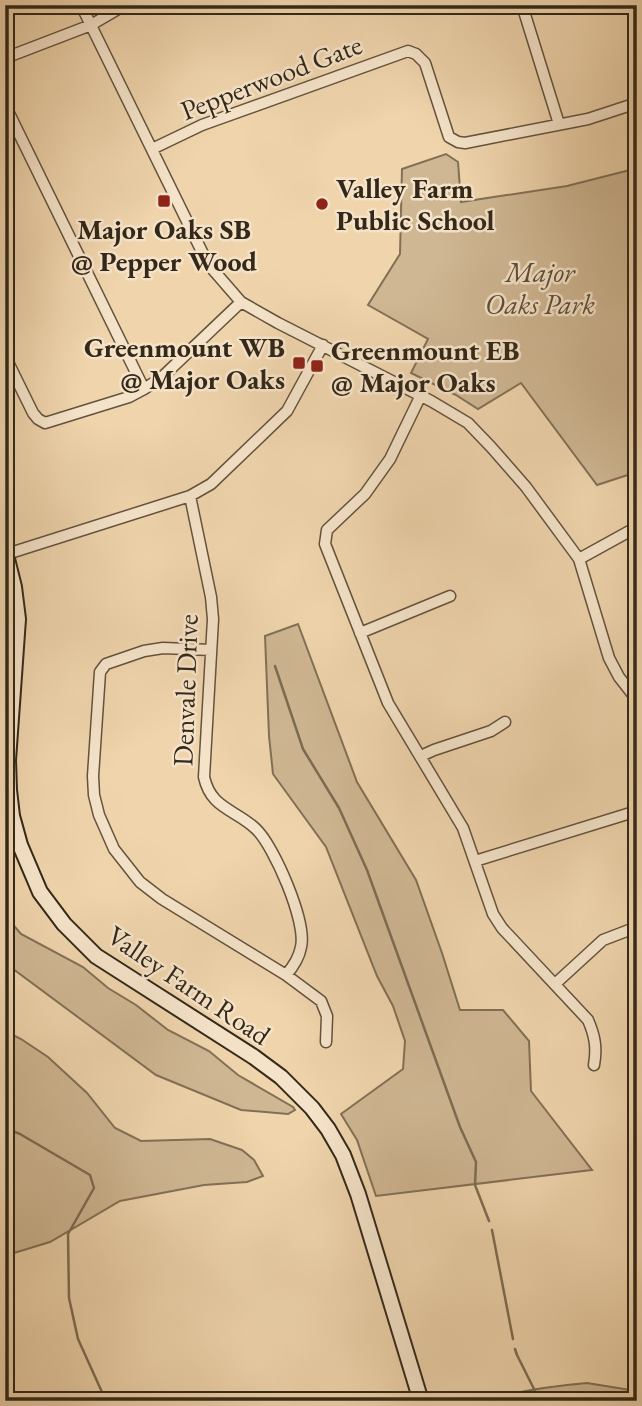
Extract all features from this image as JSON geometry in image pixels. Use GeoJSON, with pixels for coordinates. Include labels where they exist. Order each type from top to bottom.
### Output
{"type":"FeatureCollection","features":[{"type":"Feature","properties":{"kind":"street"},"geometry":{"type":"LineString","coordinates":[[80,5],[208,264],[241,302],[421,395],[462,419],[491,447],[526,487],[579,559],[609,658],[619,677],[637,700]]}},
{"type":"Feature","properties":{"kind":"street"},"geometry":{"type":"LineString","coordinates":[[5,58],[91,25],[125,5]]}},
{"type":"Feature","properties":{"kind":"street"},"geometry":{"type":"LineString","coordinates":[[522,5],[559,124]]}},
{"type":"Feature","properties":{"kind":"street","name":"Pepperwood Gate"},"geometry":{"type":"LineString","coordinates":[[152,149],[202,125],[408,51],[416,54],[425,63],[449,137],[458,142],[587,120],[637,103]]}},
{"type":"Feature","properties":{"kind":"street"},"geometry":{"type":"LineString","coordinates":[[5,105],[144,389]]}},
{"type":"Feature","properties":{"kind":"street"},"geometry":{"type":"LineString","coordinates":[[5,356],[33,413],[45,423],[129,397],[144,389],[161,378],[241,302]]}},
{"type":"Feature","properties":{"kind":"street"},"geometry":{"type":"LineString","coordinates":[[6,552],[190,496],[211,484],[287,411],[323,345]]}},
{"type":"Feature","properties":{"kind":"street"},"geometry":{"type":"LineString","coordinates":[[421,395],[390,459],[365,494],[327,530],[325,544],[388,703],[463,828],[493,914],[502,928],[588,1020],[594,1034],[594,1065]]}},
{"type":"Feature","properties":{"kind":"street","name":"Denvale Drive"},"geometry":{"type":"LineString","coordinates":[[190,496],[213,619],[204,777],[206,788],[213,799],[257,829],[282,869],[300,921],[302,945],[295,965],[286,975]]}},
{"type":"Feature","properties":{"kind":"street"},"geometry":{"type":"LineString","coordinates":[[579,559],[637,527]]}},
{"type":"Feature","properties":{"kind":"street","name":"Valley Farm Road"},"geometry":{"type":"LineString","coordinates":[[6,552],[18,619],[8,760],[9,790],[12,816],[20,845],[40,892],[64,924],[96,956],[281,1077],[312,1108],[328,1129],[343,1155],[358,1194],[421,1401]]}},
{"type":"Feature","properties":{"kind":"street"},"geometry":{"type":"LineString","coordinates":[[360,633],[450,596]]}},
{"type":"Feature","properties":{"kind":"street"},"geometry":{"type":"LineString","coordinates":[[211,650],[163,648],[144,651],[106,664],[100,673],[94,749],[93,776],[97,805],[114,849],[140,882],[162,899],[286,975],[321,1001],[327,1016],[326,1042]]}},
{"type":"Feature","properties":{"kind":"street"},"geometry":{"type":"LineString","coordinates":[[421,756],[491,732],[505,722]]}},
{"type":"Feature","properties":{"kind":"street"},"geometry":{"type":"LineString","coordinates":[[475,861],[637,811]]}},
{"type":"Feature","properties":{"kind":"street"},"geometry":{"type":"LineString","coordinates":[[555,984],[603,940],[637,927]]}},
{"type":"Feature","properties":{"kind":"green space","name":"Major Oaks Park"},"geometry":{"type":"Polygon","coordinates":[[[446,154],[458,162],[461,202],[567,186],[630,170],[637,196],[637,472],[597,485],[521,383],[478,409],[411,373],[428,339],[368,305],[400,254],[402,169],[446,154]]]}},
{"type":"Feature","properties":{"kind":"green space"},"geometry":{"type":"Polygon","coordinates":[[[298,624],[357,782],[416,880],[460,1010],[503,1010],[529,1041],[531,1091],[592,1170],[376,1196],[357,1140],[341,1114],[403,1069],[405,1041],[326,847],[273,774],[265,636],[298,624]]]}},
{"type":"Feature","properties":{"kind":"green space"},"geometry":{"type":"Polygon","coordinates":[[[5,910],[9,920],[21,934],[83,967],[168,1030],[209,1051],[238,1075],[295,1110],[288,1114],[241,1110],[156,1075],[5,963],[5,910]]]}},
{"type":"Feature","properties":{"kind":"green space"},"geometry":{"type":"Polygon","coordinates":[[[5,1031],[48,1057],[87,1093],[115,1128],[141,1141],[210,1139],[242,1150],[254,1160],[263,1176],[247,1182],[204,1185],[120,1201],[50,1242],[14,1253],[5,1253],[5,1031]]]}},
{"type":"Feature","properties":{"kind":"green space"},"geometry":{"type":"Polygon","coordinates":[[[587,1383],[637,1391],[637,1401],[480,1401],[533,1390],[587,1383]]]}},
{"type":"Feature","properties":{"kind":"waterway"},"geometry":{"type":"LineString","coordinates":[[275,666],[303,749],[339,808],[367,870],[460,1127],[476,1162],[475,1185],[489,1221]]}},
{"type":"Feature","properties":{"kind":"waterway"},"geometry":{"type":"LineString","coordinates":[[5,1128],[90,1175],[94,1188],[68,1234],[69,1298],[78,1339],[106,1401]]}},
{"type":"Feature","properties":{"kind":"waterway"},"geometry":{"type":"LineString","coordinates":[[492,1230],[513,1339]]}},
{"type":"Feature","properties":{"kind":"waterway"},"geometry":{"type":"LineString","coordinates":[[515,1349],[540,1401]]}},
{"type":"Feature","properties":{"kind":"place","name":"Major Oaks SB @ Pepper Wood"},"geometry":{"type":"Point","coordinates":[164,201]}},
{"type":"Feature","properties":{"kind":"place","name":"Valley Farm Public School"},"geometry":{"type":"Point","coordinates":[322,204]}},
{"type":"Feature","properties":{"kind":"place","name":"Greenmount WB @ Major Oaks"},"geometry":{"type":"Point","coordinates":[299,363]}},
{"type":"Feature","properties":{"kind":"place","name":"Greenmount EB @ Major Oaks"},"geometry":{"type":"Point","coordinates":[317,366]}}]}
